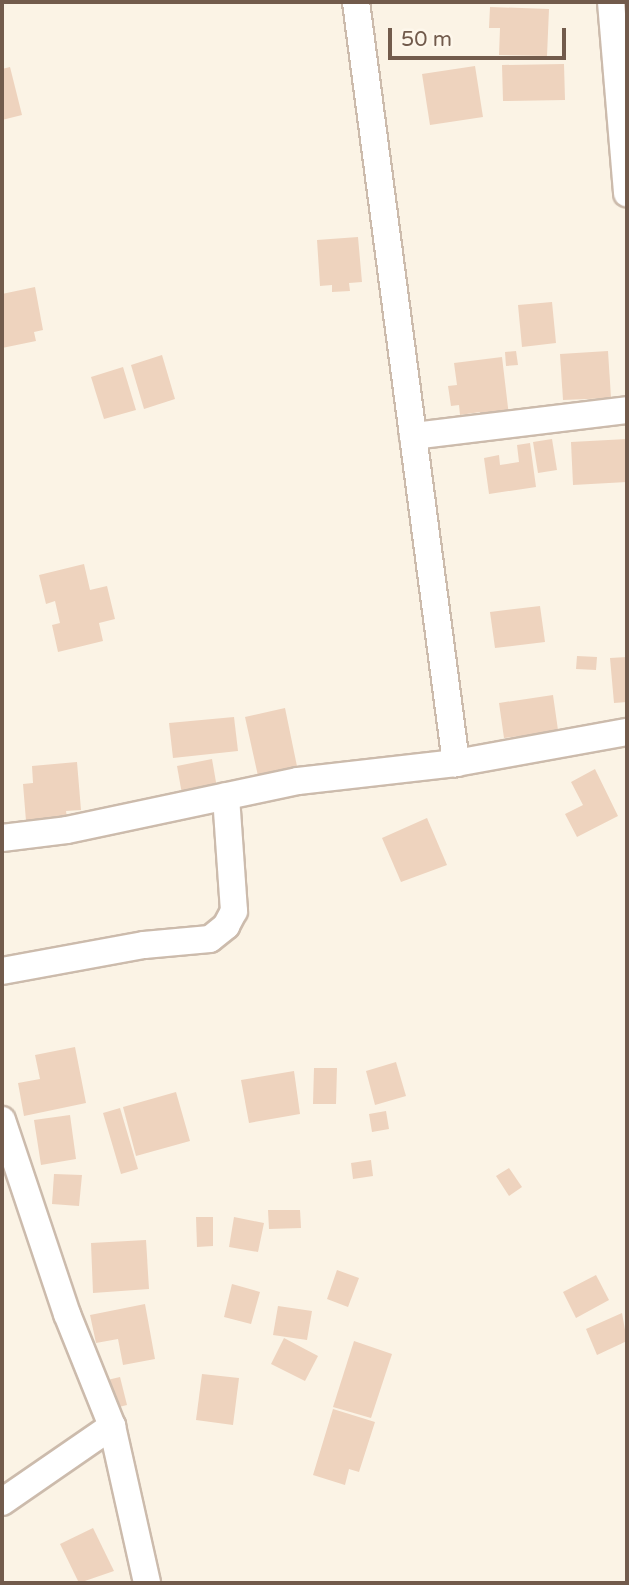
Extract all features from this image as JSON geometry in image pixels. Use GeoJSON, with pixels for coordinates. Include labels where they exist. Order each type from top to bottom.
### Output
{"type":"FeatureCollection","features":[{"type":"Feature","properties":{"kind":"street"},"geometry":{"type":"LineString","coordinates":[[356,2],[456,763]]}},
{"type":"Feature","properties":{"kind":"street"},"geometry":{"type":"LineString","coordinates":[[611,2],[626,177]]}},
{"type":"Feature","properties":{"kind":"street"},"geometry":{"type":"LineString","coordinates":[[412,436],[627,410]]}},
{"type":"Feature","properties":{"kind":"street"},"geometry":{"type":"LineString","coordinates":[[2,838],[67,830],[298,781],[456,763],[627,732]]}},
{"type":"Feature","properties":{"kind":"street"},"geometry":{"type":"LineString","coordinates":[[2,971],[144,944],[210,939],[226,926],[234,911],[226,796]]}},
{"type":"Feature","properties":{"kind":"street"},"geometry":{"type":"LineString","coordinates":[[2,1120],[66,1314],[112,1426],[147,1583]]}},
{"type":"Feature","properties":{"kind":"street"},"geometry":{"type":"LineString","coordinates":[[2,1502],[112,1426]]}},
{"type":"Feature","properties":{"kind":"building"},"geometry":{"type":"Polygon","coordinates":[[[490,7],[549,9],[547,56],[499,55],[500,28],[489,28],[490,7]]]}},
{"type":"Feature","properties":{"kind":"building"},"geometry":{"type":"Polygon","coordinates":[[[564,64],[565,100],[503,101],[502,65],[564,64]]]}},
{"type":"Feature","properties":{"kind":"building"},"geometry":{"type":"Polygon","coordinates":[[[475,66],[483,117],[430,125],[422,74],[475,66]]]}},
{"type":"Feature","properties":{"kind":"building"},"geometry":{"type":"Polygon","coordinates":[[[10,67],[22,115],[2,120],[2,69],[10,67]]]}},
{"type":"Feature","properties":{"kind":"building"},"geometry":{"type":"Polygon","coordinates":[[[358,237],[362,282],[349,283],[350,291],[332,292],[332,285],[320,286],[317,240],[358,237]]]}},
{"type":"Feature","properties":{"kind":"building"},"geometry":{"type":"Polygon","coordinates":[[[35,287],[43,330],[34,332],[36,341],[2,348],[2,294],[35,287]]]}},
{"type":"Feature","properties":{"kind":"building"},"geometry":{"type":"Polygon","coordinates":[[[552,302],[556,343],[522,347],[518,305],[552,302]]]}},
{"type":"Feature","properties":{"kind":"building"},"geometry":{"type":"Polygon","coordinates":[[[516,351],[518,365],[506,366],[505,352],[516,351]]]}},
{"type":"Feature","properties":{"kind":"building"},"geometry":{"type":"Polygon","coordinates":[[[608,351],[611,398],[563,400],[560,354],[608,351]]]}},
{"type":"Feature","properties":{"kind":"building"},"geometry":{"type":"Polygon","coordinates":[[[162,355],[175,399],[144,409],[131,365],[162,355]]]}},
{"type":"Feature","properties":{"kind":"building"},"geometry":{"type":"Polygon","coordinates":[[[502,357],[509,416],[481,420],[480,412],[460,415],[459,405],[451,406],[448,386],[457,385],[454,363],[502,357]]]}},
{"type":"Feature","properties":{"kind":"building"},"geometry":{"type":"Polygon","coordinates":[[[123,367],[136,410],[104,419],[91,377],[123,367]]]}},
{"type":"Feature","properties":{"kind":"building"},"geometry":{"type":"Polygon","coordinates":[[[552,439],[557,470],[538,473],[533,442],[552,439]]]}},
{"type":"Feature","properties":{"kind":"building"},"geometry":{"type":"Polygon","coordinates":[[[627,439],[627,482],[573,485],[571,442],[627,439]]]}},
{"type":"Feature","properties":{"kind":"building"},"geometry":{"type":"Polygon","coordinates":[[[530,443],[536,487],[489,494],[484,458],[499,455],[500,465],[519,462],[517,445],[530,443]]]}},
{"type":"Feature","properties":{"kind":"building"},"geometry":{"type":"Polygon","coordinates":[[[84,564],[90,590],[107,586],[115,619],[99,623],[103,641],[58,652],[52,625],[60,623],[55,601],[46,604],[39,575],[84,564]]]}},
{"type":"Feature","properties":{"kind":"building"},"geometry":{"type":"Polygon","coordinates":[[[540,606],[545,642],[495,648],[490,612],[540,606]]]}},
{"type":"Feature","properties":{"kind":"building"},"geometry":{"type":"Polygon","coordinates":[[[577,656],[597,657],[596,670],[576,669],[577,656]]]}},
{"type":"Feature","properties":{"kind":"building"},"geometry":{"type":"Polygon","coordinates":[[[627,657],[627,702],[614,703],[610,658],[627,657]]]}},
{"type":"Feature","properties":{"kind":"building"},"geometry":{"type":"Polygon","coordinates":[[[553,695],[559,737],[521,742],[520,736],[504,738],[499,703],[553,695]]]}},
{"type":"Feature","properties":{"kind":"building"},"geometry":{"type":"Polygon","coordinates":[[[285,708],[299,776],[260,785],[245,717],[285,708]]]}},
{"type":"Feature","properties":{"kind":"building"},"geometry":{"type":"Polygon","coordinates":[[[234,717],[238,751],[173,758],[169,723],[234,717]]]}},
{"type":"Feature","properties":{"kind":"building"},"geometry":{"type":"Polygon","coordinates":[[[212,759],[217,788],[182,794],[177,766],[212,759]]]}},
{"type":"Feature","properties":{"kind":"building"},"geometry":{"type":"Polygon","coordinates":[[[77,762],[81,810],[66,811],[67,818],[26,821],[23,784],[33,783],[32,766],[77,762]]]}},
{"type":"Feature","properties":{"kind":"building"},"geometry":{"type":"Polygon","coordinates":[[[595,769],[618,816],[577,837],[565,814],[583,805],[571,782],[595,769]]]}},
{"type":"Feature","properties":{"kind":"building"},"geometry":{"type":"Polygon","coordinates":[[[427,818],[447,865],[401,882],[382,838],[427,818]]]}},
{"type":"Feature","properties":{"kind":"building"},"geometry":{"type":"Polygon","coordinates":[[[75,1047],[86,1103],[24,1116],[18,1083],[40,1079],[35,1055],[75,1047]]]}},
{"type":"Feature","properties":{"kind":"building"},"geometry":{"type":"Polygon","coordinates":[[[396,1062],[406,1096],[375,1105],[366,1071],[396,1062]]]}},
{"type":"Feature","properties":{"kind":"building"},"geometry":{"type":"Polygon","coordinates":[[[314,1068],[337,1068],[336,1104],[313,1104],[314,1068]]]}},
{"type":"Feature","properties":{"kind":"building"},"geometry":{"type":"Polygon","coordinates":[[[294,1071],[300,1114],[249,1123],[241,1080],[294,1071]]]}},
{"type":"Feature","properties":{"kind":"building"},"geometry":{"type":"Polygon","coordinates":[[[176,1092],[190,1141],[136,1156],[123,1107],[176,1092]]]}},
{"type":"Feature","properties":{"kind":"building"},"geometry":{"type":"Polygon","coordinates":[[[120,1108],[138,1169],[121,1174],[103,1113],[120,1108]]]}},
{"type":"Feature","properties":{"kind":"building"},"geometry":{"type":"Polygon","coordinates":[[[386,1111],[389,1129],[372,1132],[369,1114],[386,1111]]]}},
{"type":"Feature","properties":{"kind":"building"},"geometry":{"type":"Polygon","coordinates":[[[70,1115],[76,1159],[41,1165],[34,1120],[70,1115]]]}},
{"type":"Feature","properties":{"kind":"building"},"geometry":{"type":"Polygon","coordinates":[[[371,1160],[373,1176],[353,1179],[351,1163],[371,1160]]]}},
{"type":"Feature","properties":{"kind":"building"},"geometry":{"type":"Polygon","coordinates":[[[509,1168],[522,1187],[509,1196],[496,1176],[509,1168]]]}},
{"type":"Feature","properties":{"kind":"building"},"geometry":{"type":"Polygon","coordinates":[[[54,1174],[82,1175],[79,1206],[52,1204],[54,1174]]]}},
{"type":"Feature","properties":{"kind":"building"},"geometry":{"type":"Polygon","coordinates":[[[268,1210],[300,1210],[301,1228],[269,1229],[268,1210]]]}},
{"type":"Feature","properties":{"kind":"building"},"geometry":{"type":"Polygon","coordinates":[[[196,1217],[213,1217],[213,1246],[197,1247],[196,1217]]]}},
{"type":"Feature","properties":{"kind":"building"},"geometry":{"type":"Polygon","coordinates":[[[234,1217],[264,1223],[258,1252],[229,1247],[234,1217]]]}},
{"type":"Feature","properties":{"kind":"building"},"geometry":{"type":"Polygon","coordinates":[[[146,1240],[149,1289],[93,1293],[91,1243],[146,1240]]]}},
{"type":"Feature","properties":{"kind":"building"},"geometry":{"type":"Polygon","coordinates":[[[337,1270],[359,1278],[348,1307],[327,1299],[337,1270]]]}},
{"type":"Feature","properties":{"kind":"building"},"geometry":{"type":"Polygon","coordinates":[[[596,1275],[609,1300],[576,1318],[563,1292],[596,1275]]]}},
{"type":"Feature","properties":{"kind":"building"},"geometry":{"type":"Polygon","coordinates":[[[232,1284],[260,1292],[251,1324],[224,1317],[232,1284]]]}},
{"type":"Feature","properties":{"kind":"building"},"geometry":{"type":"Polygon","coordinates":[[[145,1304],[155,1359],[123,1365],[118,1339],[96,1343],[90,1315],[145,1304]]]}},
{"type":"Feature","properties":{"kind":"building"},"geometry":{"type":"Polygon","coordinates":[[[278,1306],[312,1311],[307,1340],[273,1335],[278,1306]]]}},
{"type":"Feature","properties":{"kind":"building"},"geometry":{"type":"Polygon","coordinates":[[[622,1313],[627,1341],[597,1355],[586,1329],[622,1313]]]}},
{"type":"Feature","properties":{"kind":"building"},"geometry":{"type":"Polygon","coordinates":[[[284,1338],[318,1356],[305,1381],[271,1364],[284,1338]]]}},
{"type":"Feature","properties":{"kind":"building"},"geometry":{"type":"Polygon","coordinates":[[[354,1341],[392,1354],[371,1418],[333,1407],[354,1341]]]}},
{"type":"Feature","properties":{"kind":"building"},"geometry":{"type":"Polygon","coordinates":[[[202,1374],[239,1378],[233,1425],[196,1420],[202,1374]]]}},
{"type":"Feature","properties":{"kind":"building"},"geometry":{"type":"Polygon","coordinates":[[[120,1377],[127,1405],[111,1409],[103,1381],[120,1377]]]}},
{"type":"Feature","properties":{"kind":"building"},"geometry":{"type":"Polygon","coordinates":[[[333,1409],[375,1422],[359,1472],[349,1469],[345,1485],[313,1475],[333,1409]]]}},
{"type":"Feature","properties":{"kind":"building"},"geometry":{"type":"Polygon","coordinates":[[[93,1528],[114,1571],[79,1583],[60,1544],[93,1528]]]}}]}
